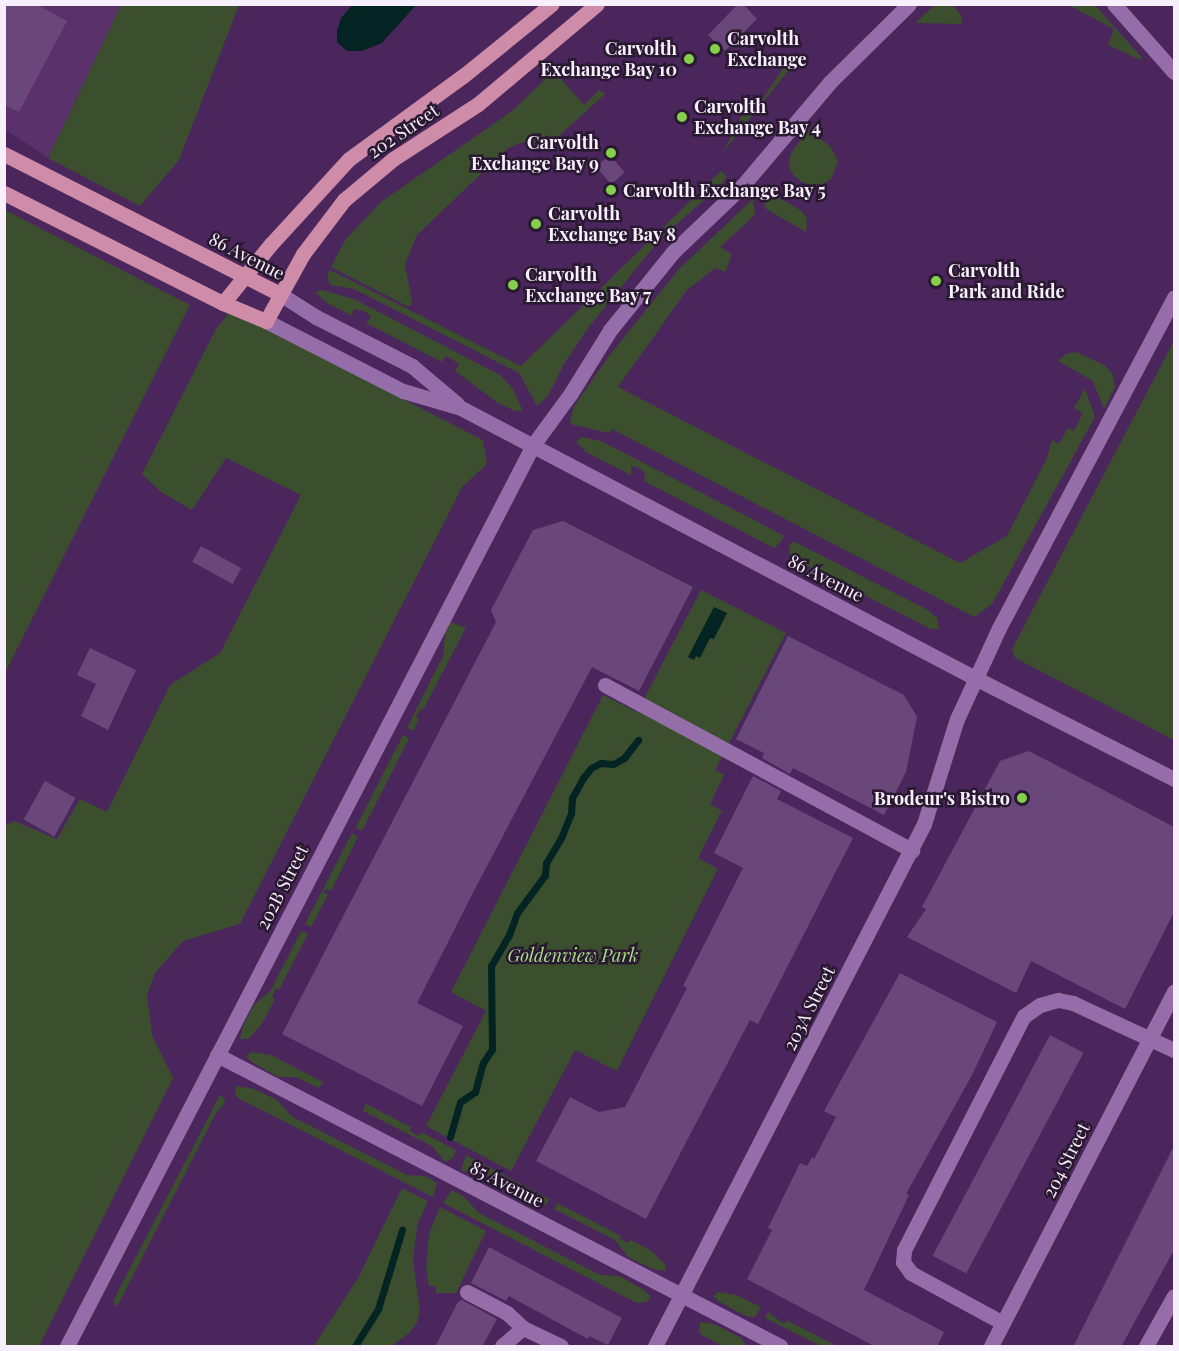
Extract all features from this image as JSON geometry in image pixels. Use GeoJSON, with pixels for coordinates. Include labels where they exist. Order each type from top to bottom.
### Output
{"type":"FeatureCollection","features":[{"type":"Feature","properties":{"kind":"main road","name":"202 Street"},"geometry":{"type":"LineString","coordinates":[[223,303],[325,182],[349,159],[463,76],[552,4]]}},
{"type":"Feature","properties":{"kind":"main road","name":"202 Street"},"geometry":{"type":"LineString","coordinates":[[266,321],[303,254],[344,200],[393,159],[478,104],[597,4]]}},
{"type":"Feature","properties":{"kind":"main road","name":"86 Avenue"},"geometry":{"type":"LineString","coordinates":[[4,154],[280,294]]}},
{"type":"Feature","properties":{"kind":"main road","name":"86 Avenue"},"geometry":{"type":"LineString","coordinates":[[4,193],[223,303],[266,321]]}},
{"type":"Feature","properties":{"kind":"street","name":"202B Street"},"geometry":{"type":"LineString","coordinates":[[67,1347],[533,445],[571,393],[610,330],[673,252],[743,185],[830,82],[909,4]]}},
{"type":"Feature","properties":{"kind":"street"},"geometry":{"type":"LineString","coordinates":[[1114,4],[1174,72]]}},
{"type":"Feature","properties":{"kind":"street","name":"86 Avenue"},"geometry":{"type":"LineString","coordinates":[[280,294],[316,317],[412,366],[461,408]]}},
{"type":"Feature","properties":{"kind":"street","name":"203A Street"},"geometry":{"type":"LineString","coordinates":[[655,1347],[912,850],[932,803],[945,754],[975,678],[1174,297]]}},
{"type":"Feature","properties":{"kind":"street","name":"86 Avenue"},"geometry":{"type":"LineString","coordinates":[[266,321],[403,391],[461,408],[975,678],[1174,779]]}},
{"type":"Feature","properties":{"kind":"street"},"geometry":{"type":"LineString","coordinates":[[605,685],[912,850]]}},
{"type":"Feature","properties":{"kind":"street","name":"204 Street"},"geometry":{"type":"LineString","coordinates":[[991,1347],[1174,991]]}},
{"type":"Feature","properties":{"kind":"street"},"geometry":{"type":"LineString","coordinates":[[1003,1323],[911,1274],[903,1262],[904,1250],[1024,1017],[1040,1005],[1058,1000],[1074,1003],[1174,1050]]}},
{"type":"Feature","properties":{"kind":"street","name":"85 Avenue"},"geometry":{"type":"LineString","coordinates":[[217,1055],[780,1347]]}},
{"type":"Feature","properties":{"kind":"street"},"geometry":{"type":"LineString","coordinates":[[467,1292],[507,1313],[523,1328],[561,1347]]}},
{"type":"Feature","properties":{"kind":"street"},"geometry":{"type":"LineString","coordinates":[[1146,1347],[1174,1296]]}},
{"type":"Feature","properties":{"kind":"street"},"geometry":{"type":"LineString","coordinates":[[502,1347],[523,1328]]}},
{"type":"Feature","properties":{"kind":"shaded area"},"geometry":{"type":"Polygon","coordinates":[[[4,5],[121,5],[48,158],[5,129],[4,5]]]}},
{"type":"Feature","properties":{"kind":"shaded area"},"geometry":{"type":"Polygon","coordinates":[[[352,5],[416,5],[382,43],[362,51],[347,51],[337,42],[337,31],[341,18],[352,5]]]}},
{"type":"Feature","properties":{"kind":"shaded area"},"geometry":{"type":"Polygon","coordinates":[[[714,607],[727,613],[714,639],[710,638],[700,658],[696,656],[694,660],[688,657],[714,607]]]}},
{"type":"Feature","properties":{"kind":"green space"},"geometry":{"type":"Polygon","coordinates":[[[121,5],[239,5],[179,160],[140,206],[48,158],[121,5]]]}},
{"type":"Feature","properties":{"kind":"green space"},"geometry":{"type":"Polygon","coordinates":[[[935,5],[952,5],[962,16],[961,24],[915,23],[935,5]]]}},
{"type":"Feature","properties":{"kind":"green space"},"geometry":{"type":"Polygon","coordinates":[[[1069,5],[1095,5],[1142,58],[1140,60],[1108,45],[1114,29],[1069,5]]]}},
{"type":"Feature","properties":{"kind":"green space"},"geometry":{"type":"Polygon","coordinates":[[[791,56],[796,61],[723,152],[744,111],[762,100],[791,56]]]}},
{"type":"Feature","properties":{"kind":"green space"},"geometry":{"type":"Polygon","coordinates":[[[554,71],[584,105],[599,90],[605,94],[559,136],[547,141],[520,143],[507,149],[417,235],[405,264],[412,302],[409,307],[331,267],[345,240],[381,202],[512,111],[554,71]]]}},
{"type":"Feature","properties":{"kind":"green space"},"geometry":{"type":"Polygon","coordinates":[[[808,130],[830,146],[838,161],[831,179],[820,186],[803,183],[790,170],[791,153],[808,130]]]}},
{"type":"Feature","properties":{"kind":"green space"},"geometry":{"type":"Polygon","coordinates":[[[721,171],[727,176],[721,185],[662,237],[588,328],[564,364],[548,396],[537,406],[519,373],[354,289],[330,285],[327,276],[330,270],[521,366],[721,171]]]}},
{"type":"Feature","properties":{"kind":"green space"},"geometry":{"type":"Polygon","coordinates":[[[761,194],[774,195],[802,211],[807,219],[806,232],[766,209],[761,194]]]}},
{"type":"Feature","properties":{"kind":"green space"},"geometry":{"type":"Polygon","coordinates":[[[753,199],[755,213],[753,217],[720,247],[732,254],[725,272],[715,268],[687,290],[618,387],[960,563],[1007,536],[1047,458],[1052,440],[1059,444],[1068,428],[1074,431],[1083,413],[1074,408],[1085,388],[1095,417],[996,597],[991,605],[974,617],[612,429],[609,433],[570,424],[573,408],[609,356],[679,269],[753,199]]]}},
{"type":"Feature","properties":{"kind":"green space"},"geometry":{"type":"Polygon","coordinates":[[[4,210],[190,305],[5,673],[4,210]]]}},
{"type":"Feature","properties":{"kind":"green space"},"geometry":{"type":"Polygon","coordinates":[[[322,290],[354,299],[500,375],[513,389],[523,411],[515,411],[498,403],[455,371],[459,364],[450,358],[445,356],[442,362],[366,323],[371,317],[366,312],[354,309],[352,316],[327,303],[315,292],[322,290]]]}},
{"type":"Feature","properties":{"kind":"green space"},"geometry":{"type":"Polygon","coordinates":[[[229,313],[240,316],[483,440],[487,464],[462,487],[240,924],[183,941],[155,973],[147,995],[152,1035],[173,1078],[39,1346],[5,1346],[5,826],[14,821],[57,839],[80,799],[107,812],[170,685],[220,653],[301,495],[226,458],[192,510],[161,492],[142,474],[216,329],[229,313]]]}},
{"type":"Feature","properties":{"kind":"green space"},"geometry":{"type":"Polygon","coordinates":[[[1174,341],[1174,740],[1015,658],[1012,649],[1174,341]]]}},
{"type":"Feature","properties":{"kind":"green space"},"geometry":{"type":"Polygon","coordinates":[[[1076,352],[1104,365],[1112,373],[1115,387],[1104,409],[1093,381],[1058,361],[1066,354],[1076,352]]]}},
{"type":"Feature","properties":{"kind":"green space"},"geometry":{"type":"Polygon","coordinates":[[[581,437],[601,441],[784,536],[774,548],[644,481],[645,473],[637,467],[631,466],[631,475],[586,452],[576,442],[581,437]]]}},
{"type":"Feature","properties":{"kind":"green space"},"geometry":{"type":"Polygon","coordinates":[[[793,541],[928,610],[937,618],[939,629],[931,629],[790,557],[789,548],[793,541]]]}},
{"type":"Feature","properties":{"kind":"green space","name":"Goldenview Park"},"geometry":{"type":"Polygon","coordinates":[[[701,590],[786,633],[715,770],[724,775],[710,804],[722,811],[698,858],[718,869],[617,1071],[575,1050],[511,1171],[426,1126],[486,1011],[451,992],[603,695],[637,712],[701,590]]]}},
{"type":"Feature","properties":{"kind":"green space"},"geometry":{"type":"Polygon","coordinates":[[[451,622],[466,628],[423,710],[420,709],[416,717],[419,719],[413,731],[407,728],[443,656],[445,634],[451,622]]]}},
{"type":"Feature","properties":{"kind":"green space"},"geometry":{"type":"Polygon","coordinates":[[[403,735],[409,738],[362,831],[356,828],[403,735]]]}},
{"type":"Feature","properties":{"kind":"green space"},"geometry":{"type":"Polygon","coordinates":[[[352,833],[358,837],[331,891],[326,889],[323,892],[328,895],[311,927],[305,924],[352,833]]]}},
{"type":"Feature","properties":{"kind":"green space"},"geometry":{"type":"Polygon","coordinates":[[[301,931],[308,934],[279,990],[276,988],[272,997],[275,999],[262,1024],[248,1039],[240,1039],[243,1026],[254,1005],[271,990],[301,931]]]}},
{"type":"Feature","properties":{"kind":"green space"},"geometry":{"type":"Polygon","coordinates":[[[252,1052],[271,1055],[323,1082],[319,1088],[296,1077],[278,1077],[246,1056],[252,1052]]]}},
{"type":"Feature","properties":{"kind":"green space"},"geometry":{"type":"Polygon","coordinates":[[[236,1086],[254,1089],[277,1100],[291,1116],[407,1175],[425,1176],[437,1183],[433,1197],[238,1098],[235,1094],[236,1086]]]}},
{"type":"Feature","properties":{"kind":"green space"},"geometry":{"type":"Polygon","coordinates":[[[220,1095],[225,1099],[224,1104],[216,1113],[117,1307],[113,1301],[220,1095]]]}},
{"type":"Feature","properties":{"kind":"green space"},"geometry":{"type":"Polygon","coordinates":[[[366,1104],[411,1127],[410,1131],[418,1136],[421,1132],[456,1150],[453,1158],[445,1162],[432,1146],[363,1111],[366,1104]]]}},
{"type":"Feature","properties":{"kind":"green space"},"geometry":{"type":"Polygon","coordinates":[[[466,1155],[549,1199],[546,1205],[483,1173],[461,1171],[466,1155]]]}},
{"type":"Feature","properties":{"kind":"green space"},"geometry":{"type":"Polygon","coordinates":[[[402,1188],[428,1201],[418,1223],[413,1261],[420,1310],[417,1322],[410,1332],[392,1346],[314,1346],[358,1278],[402,1188]]]}},
{"type":"Feature","properties":{"kind":"green space"},"geometry":{"type":"Polygon","coordinates":[[[452,1190],[463,1196],[479,1213],[600,1275],[619,1276],[644,1290],[651,1297],[646,1302],[637,1303],[443,1203],[452,1190]]]}},
{"type":"Feature","properties":{"kind":"green space"},"geometry":{"type":"Polygon","coordinates":[[[557,1203],[621,1236],[620,1239],[628,1243],[630,1240],[650,1250],[665,1264],[666,1271],[653,1269],[628,1257],[615,1240],[554,1209],[557,1203]]]}},
{"type":"Feature","properties":{"kind":"green space"},"geometry":{"type":"Polygon","coordinates":[[[440,1207],[486,1231],[456,1293],[436,1293],[435,1286],[429,1286],[426,1269],[429,1233],[440,1207]]]}},
{"type":"Feature","properties":{"kind":"green space"},"geometry":{"type":"Polygon","coordinates":[[[718,1292],[736,1295],[761,1307],[755,1317],[746,1316],[718,1301],[713,1296],[718,1292]]]}},
{"type":"Feature","properties":{"kind":"green space"},"geometry":{"type":"Polygon","coordinates":[[[768,1312],[784,1324],[786,1320],[837,1346],[821,1346],[765,1318],[768,1312]]]}},
{"type":"Feature","properties":{"kind":"green space"},"geometry":{"type":"Polygon","coordinates":[[[700,1322],[714,1324],[741,1338],[747,1346],[723,1346],[703,1336],[699,1332],[700,1322]]]}},
{"type":"Feature","properties":{"kind":"building"},"geometry":{"type":"Polygon","coordinates":[[[4,4],[36,4],[67,21],[19,112],[4,105],[4,4]]]}},
{"type":"Feature","properties":{"kind":"building"},"geometry":{"type":"Polygon","coordinates":[[[738,4],[743,4],[757,19],[725,51],[708,35],[738,4]]]}},
{"type":"Feature","properties":{"kind":"building"},"geometry":{"type":"Polygon","coordinates":[[[610,155],[625,173],[611,184],[596,167],[610,155]]]}},
{"type":"Feature","properties":{"kind":"building"},"geometry":{"type":"Polygon","coordinates":[[[563,521],[693,587],[639,691],[592,667],[477,885],[417,1003],[463,1026],[422,1106],[282,1034],[496,622],[491,610],[533,530],[563,521]]]}},
{"type":"Feature","properties":{"kind":"building"},"geometry":{"type":"Polygon","coordinates":[[[201,546],[241,568],[233,584],[192,562],[201,546]]]}},
{"type":"Feature","properties":{"kind":"building"},"geometry":{"type":"Polygon","coordinates":[[[788,636],[904,695],[917,717],[906,772],[884,815],[793,768],[790,774],[762,758],[764,753],[736,739],[788,636]]]}},
{"type":"Feature","properties":{"kind":"building"},"geometry":{"type":"Polygon","coordinates":[[[90,648],[136,670],[108,730],[81,716],[96,684],[77,675],[90,648]]]}},
{"type":"Feature","properties":{"kind":"building"},"geometry":{"type":"Polygon","coordinates":[[[1029,751],[1174,827],[1174,912],[1125,1009],[1031,961],[1016,993],[907,937],[926,909],[922,907],[1000,761],[1029,751]]]}},
{"type":"Feature","properties":{"kind":"building"},"geometry":{"type":"Polygon","coordinates":[[[753,776],[781,791],[777,799],[853,838],[758,1024],[750,1020],[646,1219],[536,1161],[570,1097],[599,1112],[625,1107],[687,988],[683,986],[743,868],[714,853],[753,776]]]}},
{"type":"Feature","properties":{"kind":"building"},"geometry":{"type":"Polygon","coordinates":[[[45,781],[76,798],[54,836],[24,819],[45,781]]]}},
{"type":"Feature","properties":{"kind":"building"},"geometry":{"type":"Polygon","coordinates":[[[900,973],[997,1022],[972,1075],[906,1194],[909,1195],[864,1290],[944,1332],[937,1347],[876,1347],[747,1279],[772,1230],[768,1228],[800,1163],[807,1166],[812,1157],[814,1159],[836,1117],[824,1111],[900,973]]]}},
{"type":"Feature","properties":{"kind":"building"},"geometry":{"type":"Polygon","coordinates":[[[1050,1035],[1084,1053],[966,1274],[933,1256],[1050,1035]]]}},
{"type":"Feature","properties":{"kind":"building"},"geometry":{"type":"Polygon","coordinates":[[[1174,1146],[1174,1250],[1121,1347],[1073,1347],[1174,1146]]]}},
{"type":"Feature","properties":{"kind":"building"},"geometry":{"type":"Polygon","coordinates":[[[489,1247],[622,1318],[608,1345],[589,1336],[588,1339],[509,1296],[506,1301],[471,1283],[489,1247]]]}},
{"type":"Feature","properties":{"kind":"building"},"geometry":{"type":"Polygon","coordinates":[[[462,1300],[497,1319],[482,1347],[435,1347],[458,1302],[462,1300]]]}},
{"type":"Feature","properties":{"kind":"waterway"},"geometry":{"type":"LineString","coordinates":[[450,1137],[460,1102],[475,1092],[483,1063],[492,1049],[491,966],[509,935],[517,913],[545,875],[546,863],[561,838],[571,813],[572,798],[583,778],[591,768],[601,763],[613,764],[624,758],[638,740]]}},
{"type":"Feature","properties":{"kind":"waterway"},"geometry":{"type":"LineString","coordinates":[[355,1346],[378,1309],[402,1230]]}},
{"type":"Feature","properties":{"kind":"place","name":"Carvolth Exchange"},"geometry":{"type":"Point","coordinates":[715,49]}},
{"type":"Feature","properties":{"kind":"place","name":"Carvolth Exchange Bay 10"},"geometry":{"type":"Point","coordinates":[689,59]}},
{"type":"Feature","properties":{"kind":"place","name":"Carvolth Exchange Bay 4"},"geometry":{"type":"Point","coordinates":[682,117]}},
{"type":"Feature","properties":{"kind":"place","name":"Carvolth Exchange Bay 9"},"geometry":{"type":"Point","coordinates":[611,153]}},
{"type":"Feature","properties":{"kind":"place","name":"Carvolth Exchange Bay 5"},"geometry":{"type":"Point","coordinates":[611,190]}},
{"type":"Feature","properties":{"kind":"place","name":"Carvolth Exchange Bay 8"},"geometry":{"type":"Point","coordinates":[536,224]}},
{"type":"Feature","properties":{"kind":"place","name":"Carvolth Park and Ride"},"geometry":{"type":"Point","coordinates":[936,281]}},
{"type":"Feature","properties":{"kind":"place","name":"Carvolth Exchange Bay 7"},"geometry":{"type":"Point","coordinates":[513,285]}},
{"type":"Feature","properties":{"kind":"place","name":"Brodeur's Bistro"},"geometry":{"type":"Point","coordinates":[1022,798]}}]}
